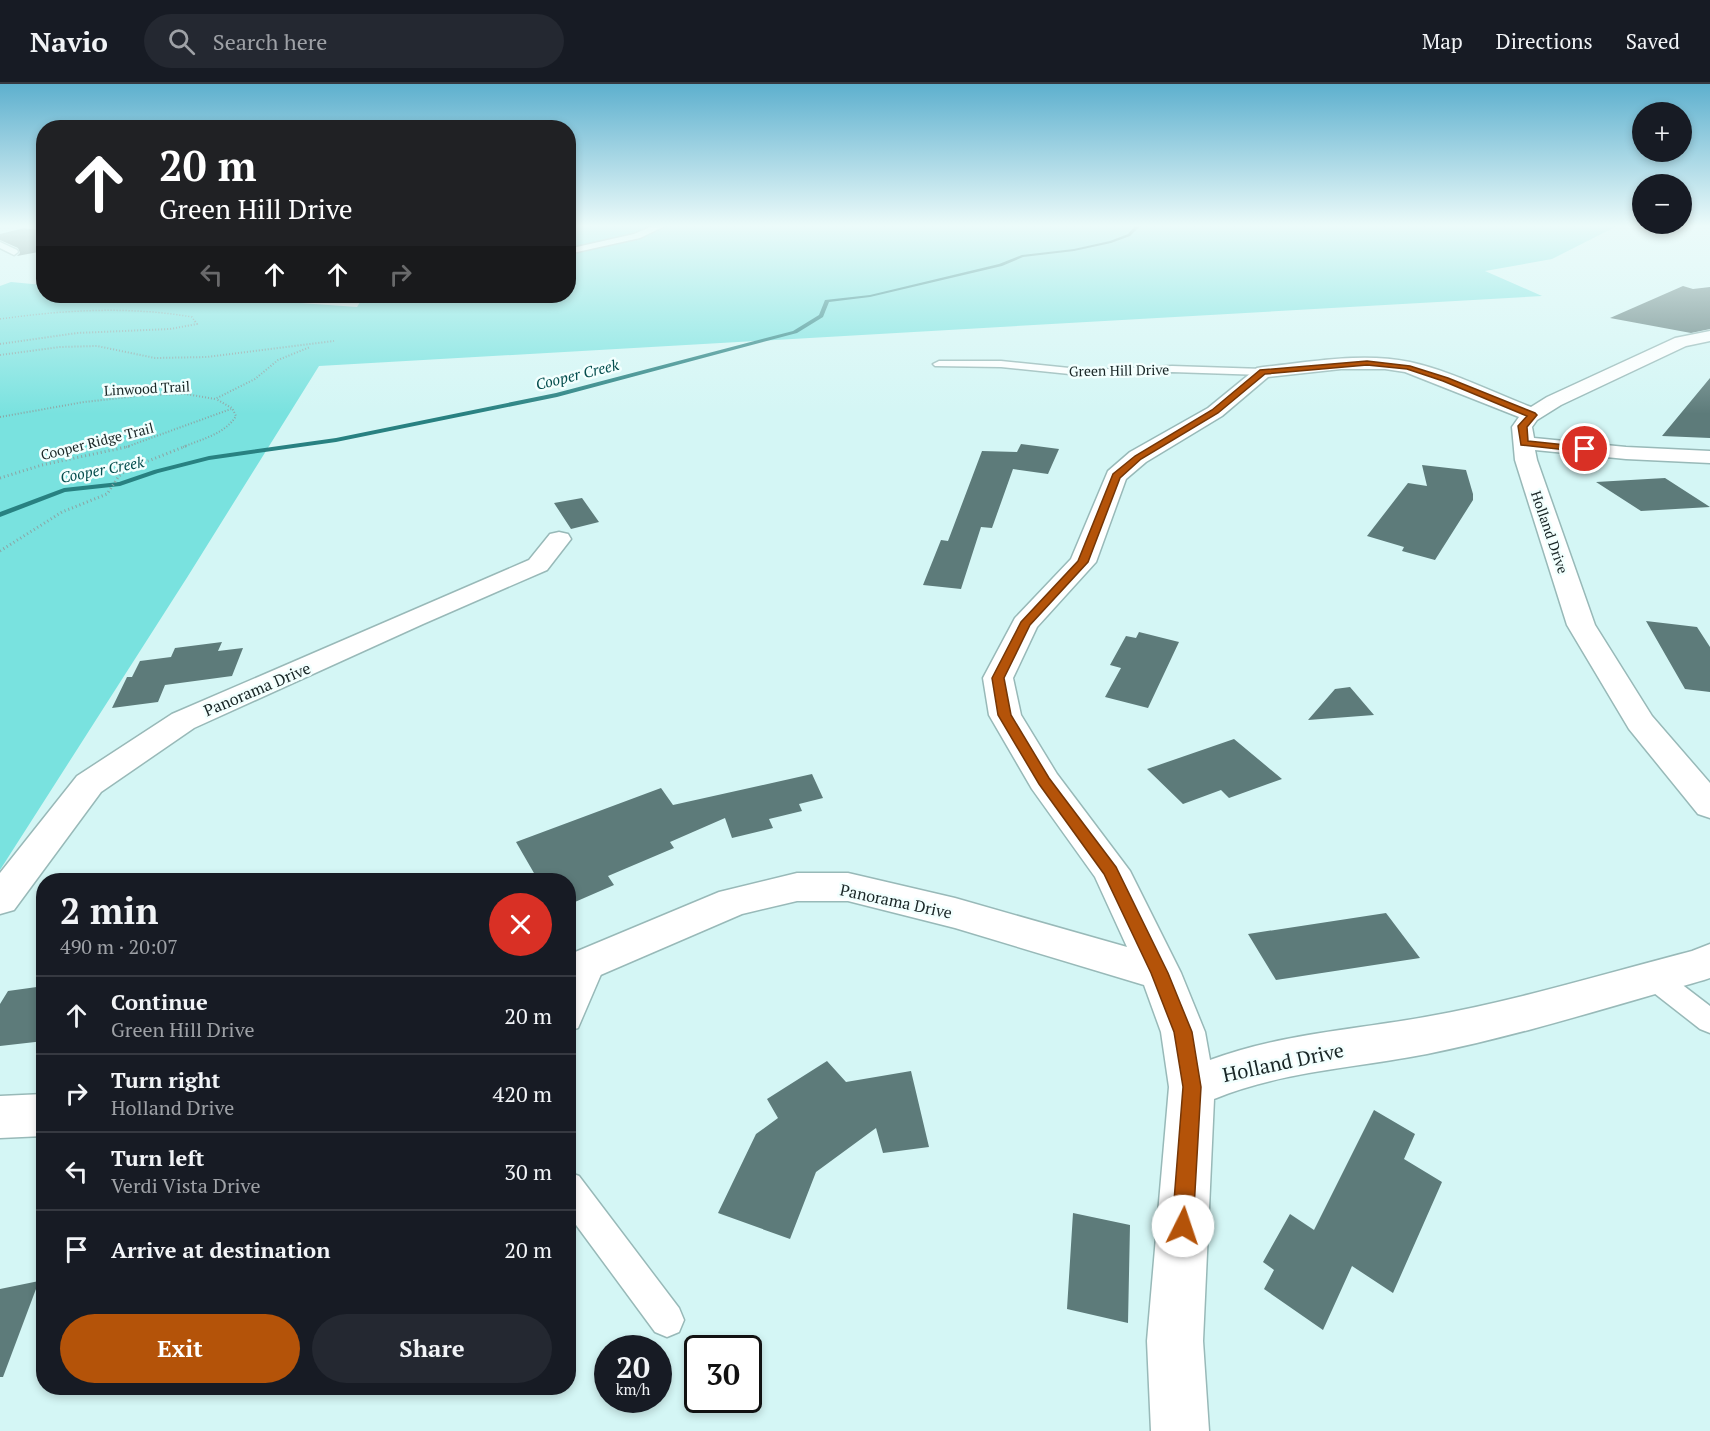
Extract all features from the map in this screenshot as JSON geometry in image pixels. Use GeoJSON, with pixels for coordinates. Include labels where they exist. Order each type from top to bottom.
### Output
{"type":"FeatureCollection","features":[{"type":"Feature","properties":{"kind":"street"},"geometry":{"type":"LineString","coordinates":[[1533,415],[1554,402],[1681,342],[1710,336]]}},
{"type":"Feature","properties":{"kind":"street","name":"Green Hill Drive"},"geometry":{"type":"LineString","coordinates":[[1263,372],[1341,364],[1385,364],[1408,367],[1533,415]]}},
{"type":"Feature","properties":{"kind":"street"},"geometry":{"type":"LineString","coordinates":[[1180,1431],[1175,1341],[1192,1087],[1183,1032],[1160,973],[1111,871],[1044,781],[1005,715],[998,678],[1025,624],[1083,562],[1116,476],[1138,458],[1215,412],[1263,372]]}},
{"type":"Feature","properties":{"kind":"street","name":"Holland Drive"},"geometry":{"type":"LineString","coordinates":[[1533,415],[1522,426],[1526,460],[1581,625],[1640,722],[1710,806]]}},
{"type":"Feature","properties":{"kind":"street"},"geometry":{"type":"LineString","coordinates":[[1524,443],[1626,453],[1710,457]]}},
{"type":"Feature","properties":{"kind":"street","name":"Panorama Drive"},"geometry":{"type":"LineString","coordinates":[[0,900],[89,784],[183,721],[538,565],[559,539]]}},
{"type":"Feature","properties":{"kind":"street","name":"Panorama Drive"},"geometry":{"type":"LineString","coordinates":[[580,969],[733,902],[797,887],[848,887],[955,913],[1160,973]]}},
{"type":"Feature","properties":{"kind":"street","name":"Holland Drive"},"geometry":{"type":"LineString","coordinates":[[1192,1087],[1222,1073],[1287,1058],[1458,1030],[1654,978],[1704,964],[1710,960]]}},
{"type":"Feature","properties":{"kind":"street"},"geometry":{"type":"LineString","coordinates":[[0,1117],[36,1115]]}},
{"type":"Feature","properties":{"kind":"lane","name":"Green Hill Drive"},"geometry":{"type":"LineString","coordinates":[[939,364],[1000,364],[1089,373],[1172,369],[1263,372]]}},
{"type":"Feature","properties":{"kind":"lane"},"geometry":{"type":"LineString","coordinates":[[576,986],[580,969]]}},
{"type":"Feature","properties":{"kind":"lane"},"geometry":{"type":"LineString","coordinates":[[1654,978],[1710,1021]]}},
{"type":"Feature","properties":{"kind":"lane"},"geometry":{"type":"LineString","coordinates":[[576,1198],[667,1320]]}},
{"type":"Feature","properties":{"kind":"path"},"geometry":{"type":"LineString","coordinates":[[0,319],[54,312],[150,312],[192,317],[197,324],[167,330],[123,330],[57,335],[0,344]]}},
{"type":"Feature","properties":{"kind":"path","name":"Linwood Trail"},"geometry":{"type":"LineString","coordinates":[[0,356],[36,350],[95,346],[142,357],[188,358],[334,341]]}},
{"type":"Feature","properties":{"kind":"path","name":"Linwood Trail"},"geometry":{"type":"LineString","coordinates":[[0,417],[84,402],[148,395],[185,394],[215,399],[255,379],[278,360],[318,344]]}},
{"type":"Feature","properties":{"kind":"path"},"geometry":{"type":"LineString","coordinates":[[0,551],[62,512],[107,494],[119,476],[128,469],[218,433],[231,424],[236,416],[232,408],[215,399]]}},
{"type":"Feature","properties":{"kind":"path","name":"Cooper Ridge Trail"},"geometry":{"type":"LineString","coordinates":[[0,478],[56,462],[127,447],[232,408]]}},
{"type":"Feature","properties":{"kind":"shaded area"},"geometry":{"type":"Polygon","coordinates":[[[0,288],[36,288],[36,303],[300,303],[357,307],[360,303],[576,303],[576,288],[1523,288],[1542,296],[319,366],[0,870],[0,288]]]}},
{"type":"Feature","properties":{"kind":"building"},"geometry":{"type":"Polygon","coordinates":[[[1679,288],[1710,288],[1710,329],[1691,333],[1610,318],[1679,288]]]}},
{"type":"Feature","properties":{"kind":"building"},"geometry":{"type":"Polygon","coordinates":[[[1710,378],[1710,438],[1662,436],[1710,378]]]}},
{"type":"Feature","properties":{"kind":"building"},"geometry":{"type":"Polygon","coordinates":[[[1021,444],[1059,449],[1048,474],[1013,469],[992,528],[981,527],[961,589],[923,585],[941,540],[948,541],[982,451],[1017,452],[1021,444]]]}},
{"type":"Feature","properties":{"kind":"building"},"geometry":{"type":"Polygon","coordinates":[[[1422,465],[1466,470],[1473,494],[1473,500],[1435,560],[1402,551],[1404,547],[1367,536],[1408,483],[1427,486],[1422,465]]]}},
{"type":"Feature","properties":{"kind":"building"},"geometry":{"type":"Polygon","coordinates":[[[1665,478],[1710,507],[1641,511],[1596,482],[1665,478]]]}},
{"type":"Feature","properties":{"kind":"building"},"geometry":{"type":"Polygon","coordinates":[[[582,498],[599,522],[571,529],[554,503],[582,498]]]}},
{"type":"Feature","properties":{"kind":"building"},"geometry":{"type":"Polygon","coordinates":[[[1646,621],[1697,627],[1710,647],[1710,692],[1685,689],[1646,621]]]}},
{"type":"Feature","properties":{"kind":"building"},"geometry":{"type":"Polygon","coordinates":[[[1139,632],[1179,642],[1148,708],[1105,697],[1121,668],[1110,665],[1126,636],[1136,638],[1139,632]]]}},
{"type":"Feature","properties":{"kind":"building"},"geometry":{"type":"Polygon","coordinates":[[[222,642],[218,651],[243,648],[232,676],[165,685],[158,702],[112,708],[127,677],[132,677],[140,661],[171,657],[175,648],[222,642]]]}},
{"type":"Feature","properties":{"kind":"building"},"geometry":{"type":"Polygon","coordinates":[[[1350,687],[1374,715],[1308,720],[1335,689],[1350,687]]]}},
{"type":"Feature","properties":{"kind":"building"},"geometry":{"type":"Polygon","coordinates":[[[1234,739],[1282,779],[1229,798],[1221,790],[1183,804],[1147,769],[1234,739]]]}},
{"type":"Feature","properties":{"kind":"building"},"geometry":{"type":"Polygon","coordinates":[[[812,774],[823,798],[799,804],[802,811],[769,819],[773,828],[732,838],[725,818],[670,842],[674,848],[608,876],[614,885],[576,902],[576,873],[534,873],[516,842],[661,788],[673,805],[812,774]]]}},
{"type":"Feature","properties":{"kind":"building"},"geometry":{"type":"Polygon","coordinates":[[[1386,913],[1420,958],[1276,980],[1248,934],[1386,913]]]}},
{"type":"Feature","properties":{"kind":"building"},"geometry":{"type":"Polygon","coordinates":[[[36,987],[36,1042],[0,1046],[0,1004],[8,991],[36,987]]]}},
{"type":"Feature","properties":{"kind":"building"},"geometry":{"type":"Polygon","coordinates":[[[827,1061],[846,1082],[911,1071],[929,1147],[883,1153],[876,1128],[816,1172],[790,1239],[718,1213],[756,1134],[778,1118],[767,1099],[827,1061]]]}},
{"type":"Feature","properties":{"kind":"building"},"geometry":{"type":"Polygon","coordinates":[[[1374,1110],[1415,1134],[1404,1159],[1442,1182],[1393,1293],[1352,1266],[1323,1330],[1264,1289],[1274,1270],[1263,1262],[1290,1214],[1314,1230],[1374,1110]]]}},
{"type":"Feature","properties":{"kind":"building"},"geometry":{"type":"Polygon","coordinates":[[[1073,1213],[1130,1225],[1128,1323],[1067,1309],[1073,1213]]]}},
{"type":"Feature","properties":{"kind":"building"},"geometry":{"type":"Polygon","coordinates":[[[36,1282],[36,1289],[3,1377],[0,1377],[0,1289],[36,1282]]]}},
{"type":"Feature","properties":{"kind":"waterway","name":"Cooper Creek"},"geometry":{"type":"LineString","coordinates":[[0,515],[64,490],[120,484],[156,471],[209,458],[336,440],[557,395],[795,332],[821,316],[827,301],[870,296],[904,288]]}},
{"type":"Feature","properties":{"kind":"route"},"geometry":{"type":"LineString","coordinates":[[1183,1226],[1192,1087],[1183,1032],[1160,973],[1111,871],[1044,781],[1005,715],[998,678],[1025,624],[1083,562],[1116,476],[1138,458],[1215,412],[1263,372],[1367,363],[1408,367],[1533,415],[1522,426],[1524,443],[1585,449]]}}]}
